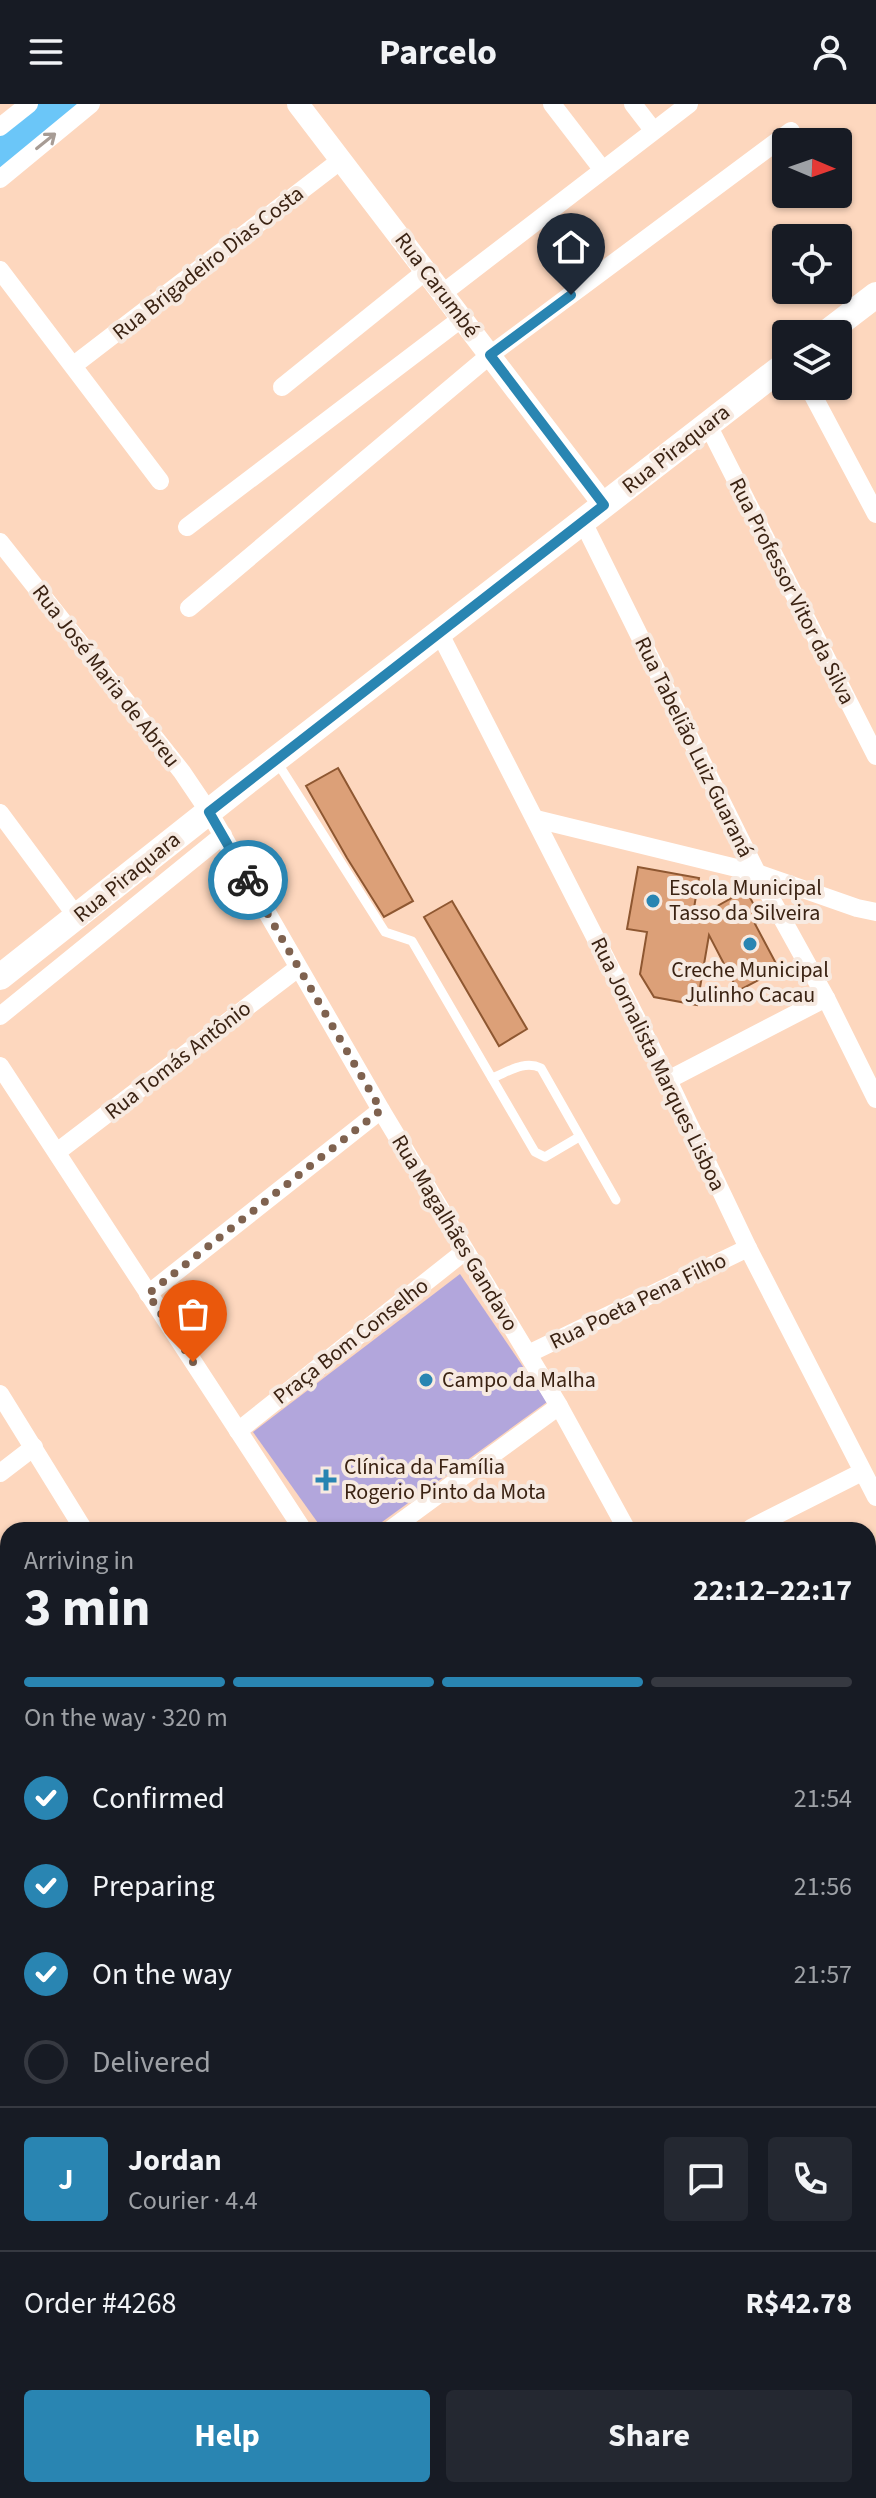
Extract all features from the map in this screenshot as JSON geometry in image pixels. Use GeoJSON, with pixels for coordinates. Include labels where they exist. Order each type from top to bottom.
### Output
{"type":"FeatureCollection","features":[{"type":"Feature","properties":{"kind":"main road"},"geometry":{"type":"LineString","coordinates":[[843,320],[876,295]]}},
{"type":"Feature","properties":{"kind":"main road","name":"Rua Piraquara"},"geometry":{"type":"LineString","coordinates":[[0,977],[275,759],[772,375]]}},
{"type":"Feature","properties":{"kind":"street"},"geometry":{"type":"LineString","coordinates":[[0,127],[29,104]]}},
{"type":"Feature","properties":{"kind":"street"},"geometry":{"type":"LineString","coordinates":[[0,179],[91,104]]}},
{"type":"Feature","properties":{"kind":"street","name":"Rua Carumbé"},"geometry":{"type":"LineString","coordinates":[[298,104],[604,505]]}},
{"type":"Feature","properties":{"kind":"street"},"geometry":{"type":"LineString","coordinates":[[552,104],[602,169]]}},
{"type":"Feature","properties":{"kind":"street"},"geometry":{"type":"LineString","coordinates":[[633,104],[653,130]]}},
{"type":"Feature","properties":{"kind":"street"},"geometry":{"type":"LineString","coordinates":[[443,293],[689,104]]}},
{"type":"Feature","properties":{"kind":"street"},"geometry":{"type":"LineString","coordinates":[[189,608],[490,355],[772,145]]}},
{"type":"Feature","properties":{"kind":"street","name":"Rua Brigadeiro Dias Costa"},"geometry":{"type":"LineString","coordinates":[[74,365],[341,160]]}},
{"type":"Feature","properties":{"kind":"street"},"geometry":{"type":"LineString","coordinates":[[0,270],[160,481]]}},
{"type":"Feature","properties":{"kind":"street"},"geometry":{"type":"LineString","coordinates":[[282,387],[426,271]]}},
{"type":"Feature","properties":{"kind":"street"},"geometry":{"type":"LineString","coordinates":[[187,527],[462,318]]}},
{"type":"Feature","properties":{"kind":"street"},"geometry":{"type":"LineString","coordinates":[[815,400],[876,514]]}},
{"type":"Feature","properties":{"kind":"street","name":"Rua Professor Vitor da Silva"},"geometry":{"type":"LineString","coordinates":[[708,425],[876,756]]}},
{"type":"Feature","properties":{"kind":"street","name":"Rua Tabelião Luiz Guaraná"},"geometry":{"type":"LineString","coordinates":[[583,522],[757,873],[826,998],[876,1099]]}},
{"type":"Feature","properties":{"kind":"street","name":"Rua José Maria de Abreu"},"geometry":{"type":"LineString","coordinates":[[0,542],[182,772],[209,812]]}},
{"type":"Feature","properties":{"kind":"street","name":"Rua Jornalista Marques Lisboa"},"geometry":{"type":"LineString","coordinates":[[439,632],[876,1497]]}},
{"type":"Feature","properties":{"kind":"street","name":"Rua Magalhães Gandavo"},"geometry":{"type":"LineString","coordinates":[[209,812],[381,1110],[559,1406],[623,1522]]}},
{"type":"Feature","properties":{"kind":"street"},"geometry":{"type":"LineString","coordinates":[[0,813],[77,917]]}},
{"type":"Feature","properties":{"kind":"street"},"geometry":{"type":"LineString","coordinates":[[536,819],[757,873],[876,912]]}},
{"type":"Feature","properties":{"kind":"street"},"geometry":{"type":"LineString","coordinates":[[0,1016],[223,835]]}},
{"type":"Feature","properties":{"kind":"street","name":"Rua Tomás Antônio"},"geometry":{"type":"LineString","coordinates":[[57,1152],[298,968]]}},
{"type":"Feature","properties":{"kind":"street"},"geometry":{"type":"LineString","coordinates":[[668,1080],[826,998]]}},
{"type":"Feature","properties":{"kind":"street"},"geometry":{"type":"LineString","coordinates":[[0,1066],[298,1522]]}},
{"type":"Feature","properties":{"kind":"street"},"geometry":{"type":"LineString","coordinates":[[148,1294],[381,1110]]}},
{"type":"Feature","properties":{"kind":"street","name":"Rua Poeta Pena Filho"},"geometry":{"type":"LineString","coordinates":[[528,1354],[748,1248]]}},
{"type":"Feature","properties":{"kind":"street","name":"Praça Bom Conselho"},"geometry":{"type":"LineString","coordinates":[[238,1431],[465,1251]]}},
{"type":"Feature","properties":{"kind":"street"},"geometry":{"type":"LineString","coordinates":[[0,1394],[79,1522]]}},
{"type":"Feature","properties":{"kind":"street"},"geometry":{"type":"LineString","coordinates":[[401,1522],[559,1406]]}},
{"type":"Feature","properties":{"kind":"street"},"geometry":{"type":"LineString","coordinates":[[0,1473],[34,1447]]}},
{"type":"Feature","properties":{"kind":"street"},"geometry":{"type":"LineString","coordinates":[[763,1522],[862,1472]]}},
{"type":"Feature","properties":{"kind":"lane"},"geometry":{"type":"LineString","coordinates":[[275,759],[385,932],[412,941],[539,1156],[545,1157],[579,1137]]}},
{"type":"Feature","properties":{"kind":"lane"},"geometry":{"type":"LineString","coordinates":[[492,1078],[525,1065],[541,1068],[616,1200]]}},
{"type":"Feature","properties":{"kind":"shaded area","name":"Campo da Malha"},"geometry":{"type":"Polygon","coordinates":[[[460,1274],[547,1402],[382,1522],[317,1522],[253,1432],[460,1274]]]}},
{"type":"Feature","properties":{"kind":"building"},"geometry":{"type":"Polygon","coordinates":[[[338,768],[413,901],[384,917],[306,786],[338,768]]]}},
{"type":"Feature","properties":{"kind":"building"},"geometry":{"type":"Polygon","coordinates":[[[638,867],[699,878],[692,920],[746,890],[762,920],[755,924],[779,969],[738,991],[709,935],[697,1005],[654,997],[640,974],[647,932],[627,929],[638,867]]]}},
{"type":"Feature","properties":{"kind":"building"},"geometry":{"type":"Polygon","coordinates":[[[452,901],[527,1029],[499,1046],[424,917],[452,901]]]}},
{"type":"Feature","properties":{"kind":"waterway"},"geometry":{"type":"LineString","coordinates":[[0,154],[64,104]]}},
{"type":"Feature","properties":{"kind":"way so far"},"geometry":{"type":"LineString","coordinates":[[193,1362],[148,1294],[381,1110],[248,880]]}},
{"type":"Feature","properties":{"kind":"place","name":"Escola Municipal Tasso da Silveira"},"geometry":{"type":"Point","coordinates":[653,901]}},
{"type":"Feature","properties":{"kind":"place","name":"Creche Municipal Julinho Cacau"},"geometry":{"type":"Point","coordinates":[750,944]}},
{"type":"Feature","properties":{"kind":"place","name":"Campo da Malha"},"geometry":{"type":"Point","coordinates":[426,1380]}},
{"type":"Feature","properties":{"kind":"place","name":"Clínica da Família Rogerio Pinto da Mota"},"geometry":{"type":"Point","coordinates":[326,1480]}},
{"type":"Feature","properties":{"kind":"route"},"geometry":{"type":"LineString","coordinates":[[248,880],[209,812],[604,505],[490,355],[571,295]]}}]}
